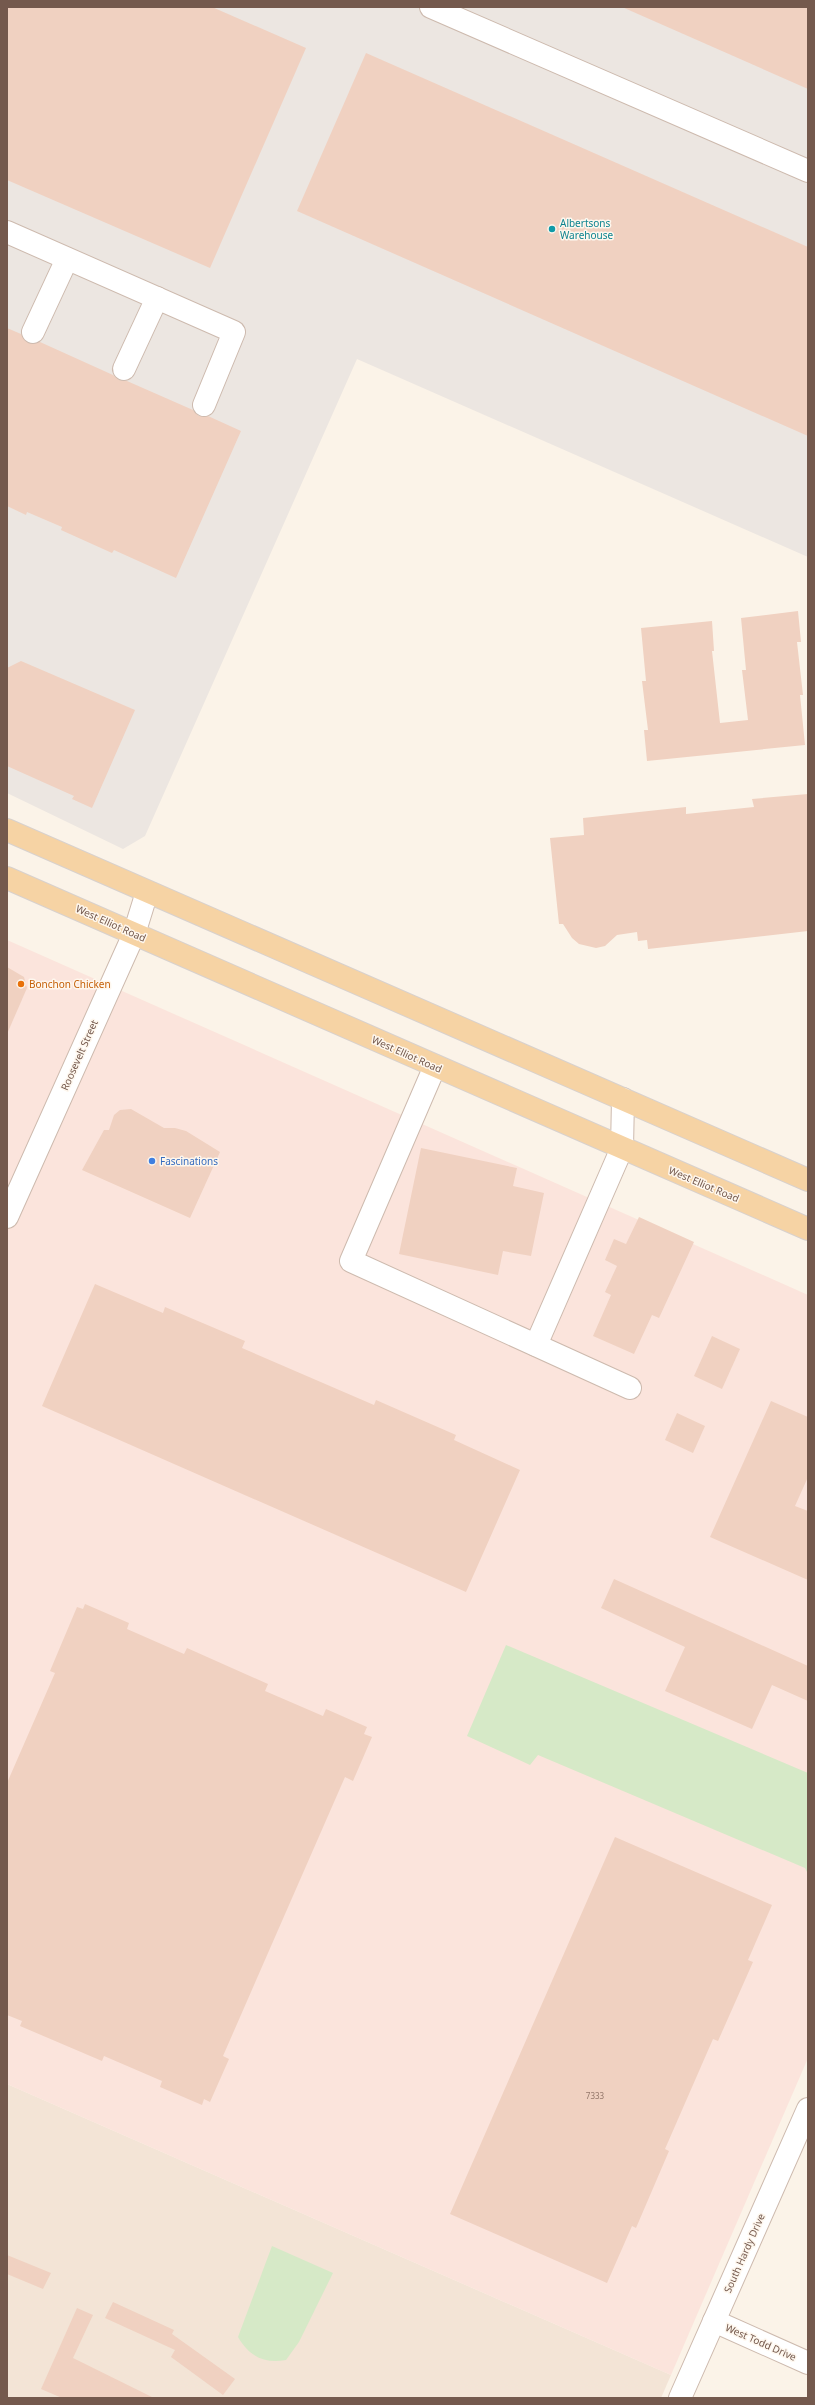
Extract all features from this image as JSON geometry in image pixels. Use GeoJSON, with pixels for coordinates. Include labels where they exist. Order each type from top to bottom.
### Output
{"type":"FeatureCollection","features":[{"type":"Feature","properties":{"kind":"main road"},"geometry":{"type":"LineString","coordinates":[[7,830],[808,1180]]}},
{"type":"Feature","properties":{"kind":"main road","name":"West Elliot Road"},"geometry":{"type":"LineString","coordinates":[[7,878],[808,1229]]}},
{"type":"Feature","properties":{"kind":"street"},"geometry":{"type":"LineString","coordinates":[[431,7],[808,171]]}},
{"type":"Feature","properties":{"kind":"street"},"geometry":{"type":"LineString","coordinates":[[7,232],[234,332],[204,405]]}},
{"type":"Feature","properties":{"kind":"street"},"geometry":{"type":"LineString","coordinates":[[33,332],[67,258]]}},
{"type":"Feature","properties":{"kind":"street"},"geometry":{"type":"LineString","coordinates":[[124,370],[157,298]]}},
{"type":"Feature","properties":{"kind":"street","name":"Roosevelt Street"},"geometry":{"type":"LineString","coordinates":[[7,1217],[134,934],[147,892]]}},
{"type":"Feature","properties":{"kind":"street"},"geometry":{"type":"LineString","coordinates":[[435,1066],[351,1261],[630,1388]]}},
{"type":"Feature","properties":{"kind":"street"},"geometry":{"type":"LineString","coordinates":[[536,1345],[622,1148],[624,1099]]}},
{"type":"Feature","properties":{"kind":"street","name":"South Hardy Drive"},"geometry":{"type":"LineString","coordinates":[[680,2398],[808,2110]]}},
{"type":"Feature","properties":{"kind":"street","name":"West Todd Drive"},"geometry":{"type":"LineString","coordinates":[[714,2320],[808,2362]]}},
{"type":"Feature","properties":{"kind":"shaded area"},"geometry":{"type":"Polygon","coordinates":[[[7,7],[808,7],[808,557],[357,359],[145,836],[123,849],[7,793],[7,7]]]}},
{"type":"Feature","properties":{"kind":"shaded area"},"geometry":{"type":"Polygon","coordinates":[[[7,940],[808,1295],[808,2058],[671,2375],[7,2084],[7,940]]]}},
{"type":"Feature","properties":{"kind":"shaded area"},"geometry":{"type":"Polygon","coordinates":[[[7,2084],[671,2375],[661,2398],[7,2398],[7,2084]]]}},
{"type":"Feature","properties":{"kind":"green space"},"geometry":{"type":"Polygon","coordinates":[[[506,1645],[808,1773],[808,1874],[805,1868],[538,1755],[530,1765],[467,1736],[506,1645]]]}},
{"type":"Feature","properties":{"kind":"green space"},"geometry":{"type":"Polygon","coordinates":[[[272,2246],[333,2273],[299,2342],[286,2360],[278,2361],[271,2361],[252,2354],[242,2344],[238,2337],[272,2246]]]}},
{"type":"Feature","properties":{"kind":"building"},"geometry":{"type":"Polygon","coordinates":[[[7,7],[212,7],[306,48],[210,268],[7,180],[7,7]]]}},
{"type":"Feature","properties":{"kind":"building"},"geometry":{"type":"Polygon","coordinates":[[[622,7],[808,7],[808,89],[622,7]]]}},
{"type":"Feature","properties":{"kind":"building","name":"Albertsons Warehouse"},"geometry":{"type":"Polygon","coordinates":[[[366,53],[808,247],[808,436],[297,211],[366,53]]]}},
{"type":"Feature","properties":{"kind":"building"},"geometry":{"type":"Polygon","coordinates":[[[7,328],[21,334],[28,343],[40,342],[113,375],[119,380],[127,381],[193,410],[199,416],[208,416],[241,431],[176,578],[114,550],[112,553],[61,530],[62,527],[27,512],[26,515],[7,506],[7,328]]]}},
{"type":"Feature","properties":{"kind":"building"},"geometry":{"type":"Polygon","coordinates":[[[798,611],[801,642],[797,642],[803,695],[800,695],[805,745],[647,761],[644,730],[648,730],[642,681],[646,681],[641,628],[712,621],[714,651],[712,651],[720,723],[748,720],[742,670],[746,670],[741,618],[798,611]]]}},
{"type":"Feature","properties":{"kind":"building"},"geometry":{"type":"Polygon","coordinates":[[[21,661],[135,710],[92,808],[72,799],[74,796],[7,766],[7,668],[21,661]]]}},
{"type":"Feature","properties":{"kind":"building"},"geometry":{"type":"Polygon","coordinates":[[[808,794],[808,931],[648,949],[647,940],[638,941],[637,932],[617,935],[605,946],[596,948],[579,944],[572,938],[563,924],[559,924],[550,838],[584,835],[583,818],[686,807],[686,814],[754,807],[752,799],[808,794]]]}},
{"type":"Feature","properties":{"kind":"building"},"geometry":{"type":"Polygon","coordinates":[[[7,967],[24,977],[27,988],[7,1034],[7,967]]]}},
{"type":"Feature","properties":{"kind":"building","name":"Fascinations"},"geometry":{"type":"Polygon","coordinates":[[[131,1109],[164,1128],[175,1128],[186,1131],[220,1152],[190,1218],[82,1170],[104,1130],[109,1130],[114,1115],[120,1110],[131,1109]]]}},
{"type":"Feature","properties":{"kind":"building"},"geometry":{"type":"Polygon","coordinates":[[[421,1148],[517,1168],[513,1186],[544,1193],[531,1256],[503,1251],[498,1275],[399,1254],[421,1148]]]}},
{"type":"Feature","properties":{"kind":"building"},"geometry":{"type":"Polygon","coordinates":[[[639,1217],[694,1242],[659,1318],[652,1315],[634,1354],[593,1336],[611,1295],[605,1292],[617,1266],[605,1260],[614,1239],[626,1244],[639,1217]]]}},
{"type":"Feature","properties":{"kind":"building"},"geometry":{"type":"Polygon","coordinates":[[[95,1284],[163,1313],[165,1307],[245,1341],[242,1348],[374,1405],[376,1400],[456,1435],[454,1440],[520,1470],[466,1592],[42,1406],[95,1284]]]}},
{"type":"Feature","properties":{"kind":"building"},"geometry":{"type":"Polygon","coordinates":[[[712,1336],[740,1349],[722,1389],[694,1376],[712,1336]]]}},
{"type":"Feature","properties":{"kind":"building"},"geometry":{"type":"Polygon","coordinates":[[[771,1401],[808,1417],[808,1477],[795,1506],[808,1511],[808,1580],[710,1537],[771,1401]]]}},
{"type":"Feature","properties":{"kind":"building"},"geometry":{"type":"Polygon","coordinates":[[[677,1413],[705,1426],[693,1453],[665,1440],[677,1413]]]}},
{"type":"Feature","properties":{"kind":"building"},"geometry":{"type":"Polygon","coordinates":[[[614,1579],[808,1666],[808,1701],[772,1685],[752,1729],[665,1691],[685,1647],[601,1608],[614,1579]]]}},
{"type":"Feature","properties":{"kind":"building"},"geometry":{"type":"Polygon","coordinates":[[[85,1604],[129,1623],[127,1629],[184,1654],[187,1648],[268,1684],[265,1691],[323,1716],[326,1709],[367,1727],[364,1734],[372,1737],[353,1781],[345,1777],[223,2056],[229,2059],[210,2102],[204,2099],[202,2105],[160,2087],[162,2081],[104,2056],[102,2061],[20,2026],[22,2021],[7,2015],[7,1783],[55,1673],[50,1671],[77,1607],[83,1609],[85,1604]]]}},
{"type":"Feature","properties":{"kind":"building"},"geometry":{"type":"Polygon","coordinates":[[[615,1837],[772,1905],[748,1960],[753,1962],[718,2041],[713,2039],[665,2149],[669,2151],[636,2228],[632,2226],[607,2283],[450,2214],[615,1837]]]}},
{"type":"Feature","properties":{"kind":"building"},"geometry":{"type":"Polygon","coordinates":[[[7,2255],[51,2273],[43,2289],[7,2274],[7,2255]]]}},
{"type":"Feature","properties":{"kind":"building"},"geometry":{"type":"Polygon","coordinates":[[[113,2302],[174,2330],[172,2334],[235,2379],[223,2395],[171,2357],[175,2350],[105,2318],[113,2302]]]}},
{"type":"Feature","properties":{"kind":"building"},"geometry":{"type":"Polygon","coordinates":[[[77,2308],[93,2315],[73,2358],[154,2398],[62,2398],[41,2389],[77,2308]]]}},
{"type":"Feature","properties":{"kind":"place","name":"Albertsons Warehouse"},"geometry":{"type":"Point","coordinates":[552,229]}},
{"type":"Feature","properties":{"kind":"place","name":"Bonchon Chicken"},"geometry":{"type":"Point","coordinates":[21,984]}},
{"type":"Feature","properties":{"kind":"place","name":"Fascinations"},"geometry":{"type":"Point","coordinates":[152,1161]}}]}
